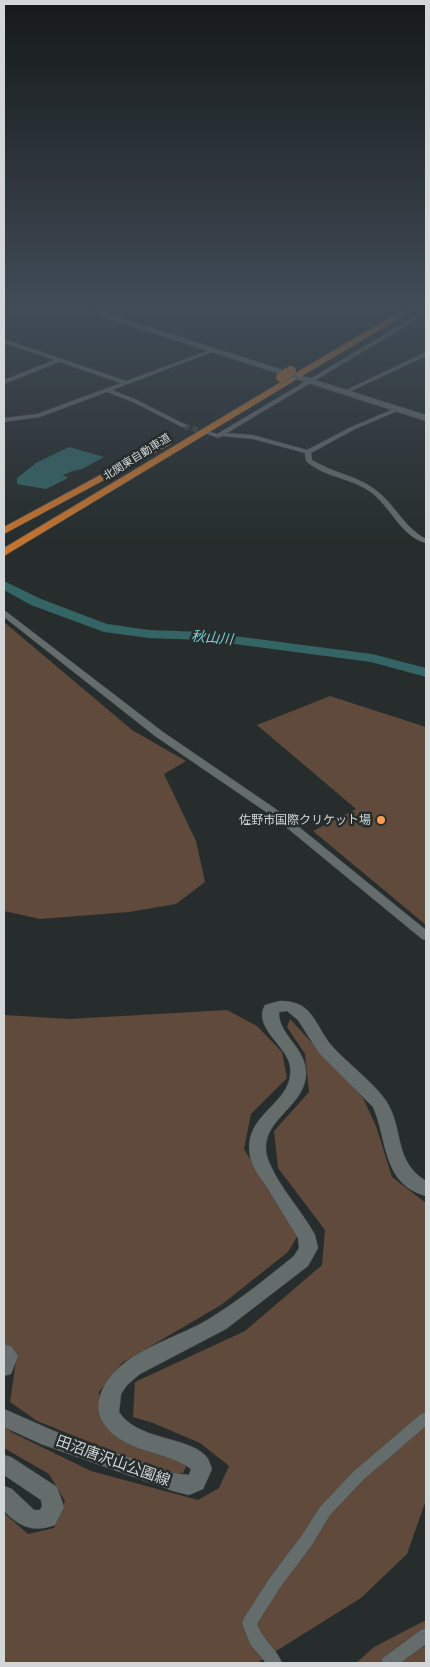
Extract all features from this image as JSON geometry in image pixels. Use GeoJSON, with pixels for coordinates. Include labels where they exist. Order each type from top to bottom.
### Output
{"type":"FeatureCollection","features":[{"type":"Feature","properties":{"kind":"highway","name":"北関東自動車道"},"geometry":{"type":"LineString","coordinates":[[4,531],[270,386]]}},
{"type":"Feature","properties":{"kind":"highway","name":"北関東自動車道"},"geometry":{"type":"LineString","coordinates":[[4,553],[273,386]]}},
{"type":"Feature","properties":{"kind":"main road"},"geometry":{"type":"LineString","coordinates":[[324,386],[426,418]]}},
{"type":"Feature","properties":{"kind":"main road","name":"田沼唐沢山公園線"},"geometry":{"type":"LineString","coordinates":[[4,1418],[48,1438],[173,1482],[189,1485],[196,1482],[202,1469],[199,1463],[191,1457],[126,1432],[115,1423],[109,1413],[108,1402],[122,1376],[218,1323],[301,1261],[309,1250],[310,1242],[261,1164],[257,1151],[256,1140],[259,1132],[287,1099],[296,1084],[298,1075],[298,1063],[295,1053],[273,1027],[269,1018],[271,1009],[289,1006],[304,1016],[325,1049],[380,1104],[386,1114],[397,1164],[409,1178],[426,1189]]}},
{"type":"Feature","properties":{"kind":"main road"},"geometry":{"type":"LineString","coordinates":[[4,1352],[8,1356],[4,1368]]}},
{"type":"Feature","properties":{"kind":"main road"},"geometry":{"type":"LineString","coordinates":[[4,1464],[50,1494],[53,1507],[46,1518],[36,1520],[23,1516],[4,1496]]}},
{"type":"Feature","properties":{"kind":"street"},"geometry":{"type":"LineString","coordinates":[[4,420],[38,416],[118,386]]}},
{"type":"Feature","properties":{"kind":"street"},"geometry":{"type":"LineString","coordinates":[[208,433],[218,436],[222,434],[300,386]]}},
{"type":"Feature","properties":{"kind":"street"},"geometry":{"type":"LineString","coordinates":[[345,392],[358,386]]}},
{"type":"Feature","properties":{"kind":"street"},"geometry":{"type":"LineString","coordinates":[[106,390],[135,401],[184,426]]}},
{"type":"Feature","properties":{"kind":"street"},"geometry":{"type":"LineString","coordinates":[[222,434],[253,438],[308,452],[353,428],[398,409]]}},
{"type":"Feature","properties":{"kind":"street"},"geometry":{"type":"LineString","coordinates":[[308,452],[309,462],[320,469],[376,492],[404,527],[426,541]]}},
{"type":"Feature","properties":{"kind":"street"},"geometry":{"type":"LineString","coordinates":[[4,613],[159,734],[279,816],[426,936]]}},
{"type":"Feature","properties":{"kind":"street"},"geometry":{"type":"LineString","coordinates":[[275,1663],[255,1639],[249,1623],[325,1511],[358,1476],[426,1418]]}},
{"type":"Feature","properties":{"kind":"street"},"geometry":{"type":"LineString","coordinates":[[388,1663],[426,1635]]}},
{"type":"Feature","properties":{"kind":"shaded area"},"geometry":{"type":"Polygon","coordinates":[[[4,622],[132,730],[186,761],[164,774],[196,841],[205,882],[176,904],[129,912],[40,919],[4,911],[4,622]]]}},
{"type":"Feature","properties":{"kind":"shaded area","name":"佐野市国際クリケット場"},"geometry":{"type":"Polygon","coordinates":[[[330,696],[426,727],[426,925],[313,831],[356,809],[257,725],[330,696]]]}},
{"type":"Feature","properties":{"kind":"shaded area"},"geometry":{"type":"Polygon","coordinates":[[[227,1010],[257,1026],[282,1052],[287,1078],[251,1114],[244,1149],[298,1235],[288,1252],[221,1305],[122,1363],[99,1392],[102,1423],[132,1441],[179,1459],[186,1467],[183,1473],[167,1473],[37,1421],[10,1402],[17,1354],[4,1345],[4,1015],[69,1019],[227,1010]]]}},
{"type":"Feature","properties":{"kind":"shaded area"},"geometry":{"type":"Polygon","coordinates":[[[290,1019],[363,1098],[376,1126],[392,1177],[426,1203],[426,1500],[407,1554],[361,1598],[257,1663],[4,1663],[4,1513],[28,1534],[54,1528],[65,1501],[49,1474],[4,1448],[4,1426],[13,1433],[91,1471],[198,1500],[219,1488],[229,1466],[200,1443],[153,1423],[133,1417],[135,1382],[245,1331],[322,1265],[325,1230],[278,1168],[274,1131],[309,1092],[305,1054],[287,1027],[290,1019]]]}},
{"type":"Feature","properties":{"kind":"shaded area"},"geometry":{"type":"Polygon","coordinates":[[[426,1620],[426,1663],[356,1663],[374,1647],[426,1620]]]}},
{"type":"Feature","properties":{"kind":"water"},"geometry":{"type":"Polygon","coordinates":[[[69,447],[104,457],[82,469],[63,475],[68,478],[46,489],[17,484],[17,478],[36,463],[69,447]]]}},
{"type":"Feature","properties":{"kind":"waterway","name":"秋山川"},"geometry":{"type":"LineString","coordinates":[[4,585],[36,602],[104,628],[149,634],[204,636],[372,658],[426,673]]}},
{"type":"Feature","properties":{"kind":"tunnel"},"geometry":{"type":"LineString","coordinates":[[184,426],[208,433]]}},
{"type":"Feature","properties":{"kind":"place","name":"佐野市国際クリケット場"},"geometry":{"type":"Point","coordinates":[381,820]}}]}
